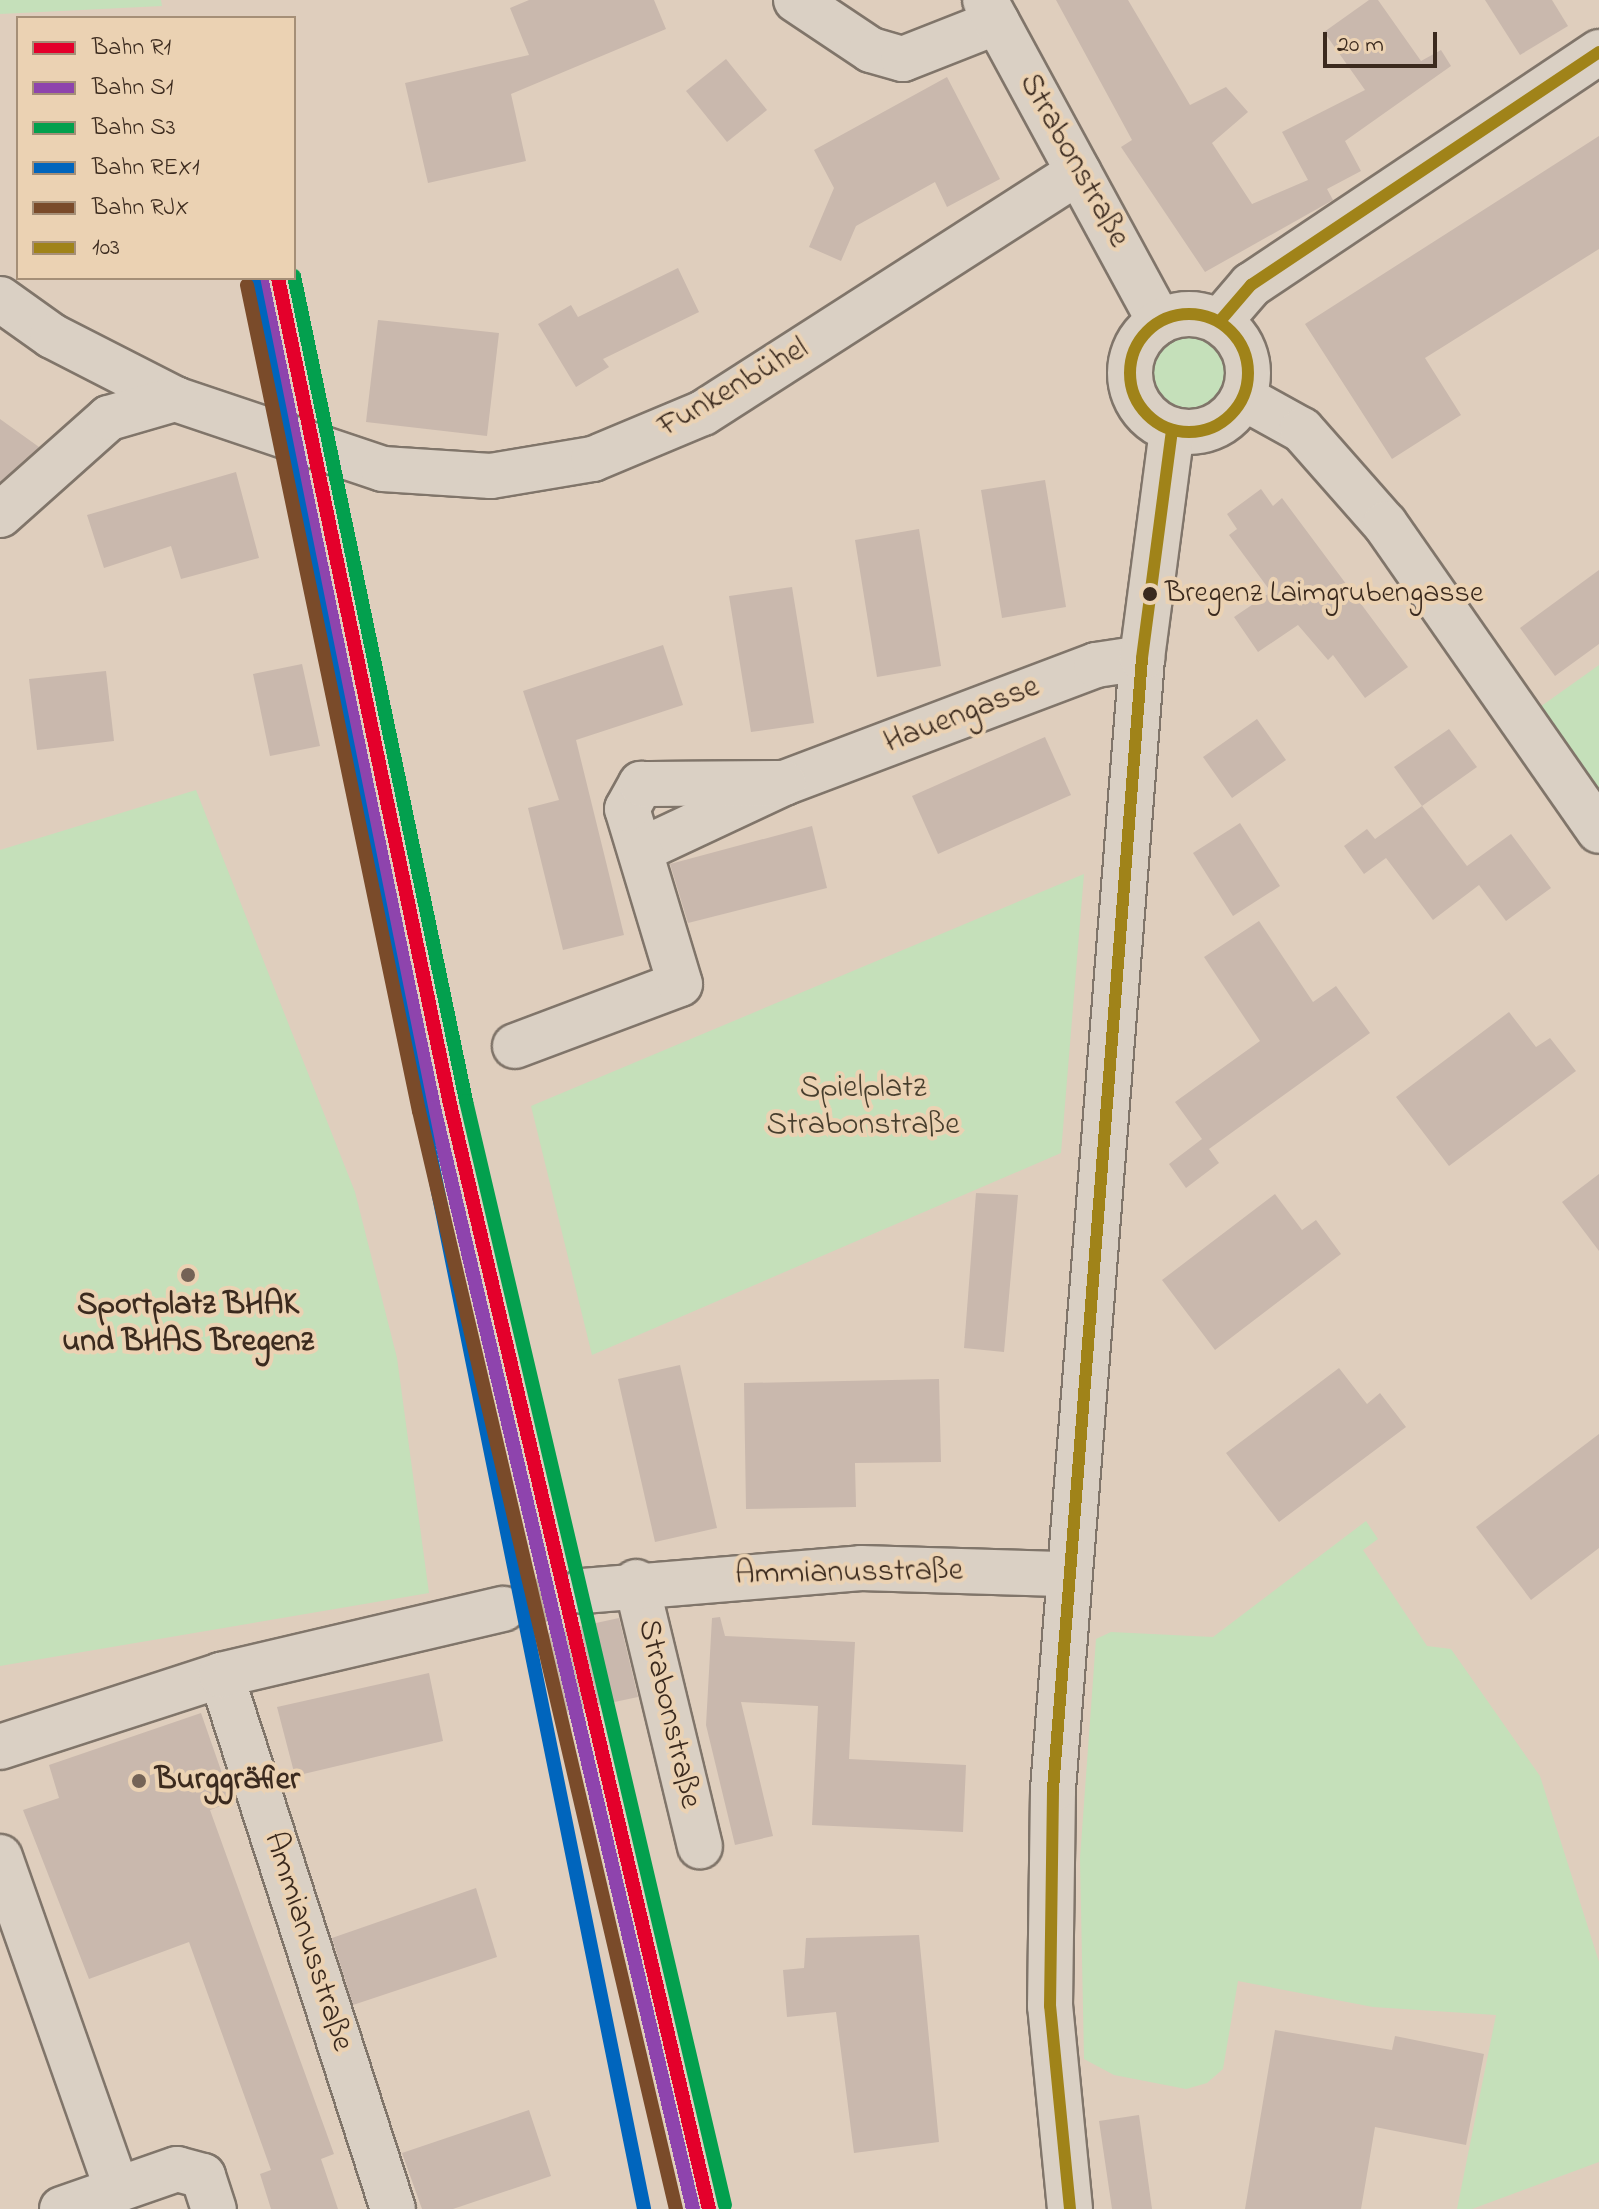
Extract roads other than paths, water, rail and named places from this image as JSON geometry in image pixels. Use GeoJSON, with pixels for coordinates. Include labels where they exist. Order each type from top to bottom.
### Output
{"type":"FeatureCollection","features":[{"type":"Feature","properties":{"kind":"street"},"geometry":{"type":"LineString","coordinates":[[796,0],[871,50],[903,59],[991,11]]}},
{"type":"Feature","properties":{"kind":"street","name":"Strabonstraße"},"geometry":{"type":"LineString","coordinates":[[991,11],[1160,322]]}},
{"type":"Feature","properties":{"kind":"street"},"geometry":{"type":"LineString","coordinates":[[1220,321],[1251,285],[1599,52]]}},
{"type":"Feature","properties":{"kind":"street","name":"Funkenbühel"},"geometry":{"type":"LineString","coordinates":[[0,299],[52,336],[175,399],[383,469],[504,475],[593,459],[652,438],[703,413],[1078,172]]}},
{"type":"Feature","properties":{"kind":"street"},"geometry":{"type":"LineString","coordinates":[[1190,313],[1220,321],[1248,364],[1244,398],[1206,431],[1172,430],[1142,410],[1130,376],[1137,345],[1160,322],[1190,313]]}},
{"type":"Feature","properties":{"kind":"street"},"geometry":{"type":"LineString","coordinates":[[1244,398],[1302,430],[1385,524],[1599,831]]}},
{"type":"Feature","properties":{"kind":"street"},"geometry":{"type":"LineString","coordinates":[[0,515],[109,418],[175,399]]}},
{"type":"Feature","properties":{"kind":"street"},"geometry":{"type":"LineString","coordinates":[[1070,2209],[1054,2078],[1048,1898],[1068,1574],[1142,658],[1172,430]]}},
{"type":"Feature","properties":{"kind":"street","name":"Hauengasse"},"geometry":{"type":"LineString","coordinates":[[641,850],[784,783],[1096,665],[1142,658]]}},
{"type":"Feature","properties":{"kind":"street","name":"Hauengasse"},"geometry":{"type":"LineString","coordinates":[[515,1046],[680,984],[627,809],[641,784],[784,783]]}},
{"type":"Feature","properties":{"kind":"street","name":"Ammianusstraße"},"geometry":{"type":"LineString","coordinates":[[583,1591],[636,1582],[861,1568],[1068,1574]]}},
{"type":"Feature","properties":{"kind":"street","name":"Strabonstraße"},"geometry":{"type":"LineString","coordinates":[[636,1582],[700,1846]]}},
{"type":"Feature","properties":{"kind":"street"},"geometry":{"type":"LineString","coordinates":[[0,1747],[221,1675],[503,1609]]}},
{"type":"Feature","properties":{"kind":"street","name":"Ammianusstraße"},"geometry":{"type":"LineString","coordinates":[[221,1675],[393,2209]]}},
{"type":"Feature","properties":{"kind":"street"},"geometry":{"type":"LineString","coordinates":[[0,1857],[117,2190]]}},
{"type":"Feature","properties":{"kind":"street"},"geometry":{"type":"LineString","coordinates":[[62,2209],[191,2170],[203,2176],[214,2209]]}},
{"type":"Feature","properties":{"kind":"tunnel"},"geometry":{"type":"LineString","coordinates":[[503,1609],[583,1591]]}},
{"type":"Feature","properties":{"kind":"rail line","name":"REX1"},"geometry":{"type":"LineString","coordinates":[[253,280],[644,2209]]}},
{"type":"Feature","properties":{"kind":"rail line","name":"R1"},"geometry":{"type":"LineString","coordinates":[[278,280],[450,1104],[709,2209]]}},
{"type":"Feature","properties":{"kind":"rail line","name":"S3"},"geometry":{"type":"LineString","coordinates":[[295,280],[466,1101],[725,2205]]}},
{"type":"Feature","properties":{"kind":"rail line","name":"S1"},"geometry":{"type":"LineString","coordinates":[[262,281],[434,1108],[693,2209]]}},
{"type":"Feature","properties":{"kind":"rail line","name":"RJX"},"geometry":{"type":"LineString","coordinates":[[247,285],[419,1111],[676,2209]]}},
{"type":"Feature","properties":{"kind":"place","name":"Bregenz Laimgrubengasse"},"geometry":{"type":"Point","coordinates":[1150,594]}},
{"type":"Feature","properties":{"kind":"place","name":"Sportplatz BHAK und BHAS Bregenz"},"geometry":{"type":"Point","coordinates":[188,1275]}},
{"type":"Feature","properties":{"kind":"place","name":"Burggräfler"},"geometry":{"type":"Point","coordinates":[139,1781]}},
{"type":"Feature","properties":{"kind":"park label","name":"Spielplatz Strabonstraße"},"geometry":{"type":"Point","coordinates":[863,1108]}}]}
